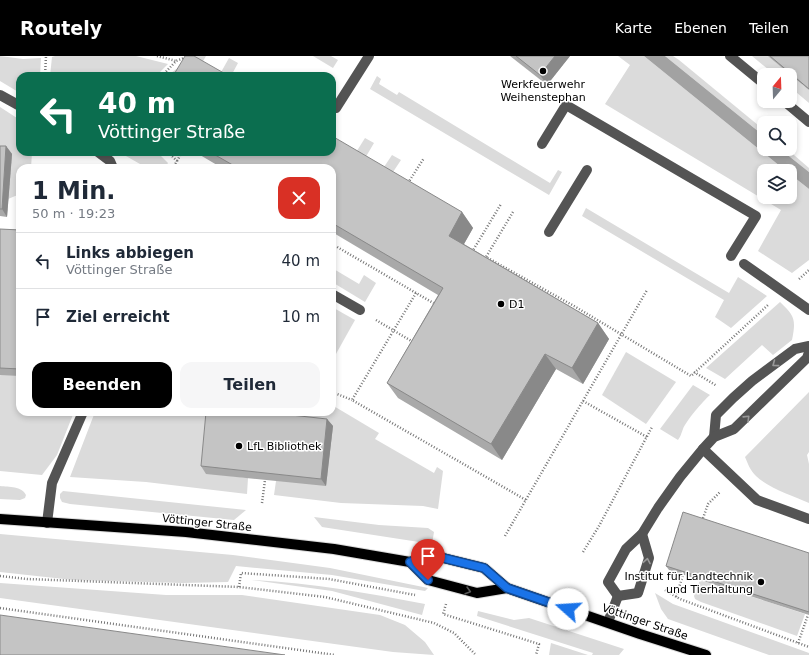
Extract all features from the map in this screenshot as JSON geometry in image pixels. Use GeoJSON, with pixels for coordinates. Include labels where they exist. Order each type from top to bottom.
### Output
{"type":"FeatureCollection","features":[{"type":"Feature","properties":{"kind":"main road","name":"Vöttinger Straße"},"geometry":{"type":"LineString","coordinates":[[0,519],[186,532],[358,552],[410,562],[431,555],[484,568],[507,588],[706,655]]}},
{"type":"Feature","properties":{"kind":"main road","name":"Vöttinger Straße"},"geometry":{"type":"LineString","coordinates":[[410,562],[428,580],[477,593],[507,588]]}},
{"type":"Feature","properties":{"kind":"street"},"geometry":{"type":"LineString","coordinates":[[336,108],[369,56]]}},
{"type":"Feature","properties":{"kind":"street"},"geometry":{"type":"LineString","coordinates":[[730,56],[757,78]]}},
{"type":"Feature","properties":{"kind":"street"},"geometry":{"type":"LineString","coordinates":[[0,95],[16,104]]}},
{"type":"Feature","properties":{"kind":"street"},"geometry":{"type":"LineString","coordinates":[[542,144],[566,105],[756,216],[731,256]]}},
{"type":"Feature","properties":{"kind":"street"},"geometry":{"type":"LineString","coordinates":[[792,108],[809,122]]}},
{"type":"Feature","properties":{"kind":"street"},"geometry":{"type":"LineString","coordinates":[[102,156],[110,164]]}},
{"type":"Feature","properties":{"kind":"street"},"geometry":{"type":"LineString","coordinates":[[549,232],[587,170]]}},
{"type":"Feature","properties":{"kind":"street"},"geometry":{"type":"LineString","coordinates":[[744,264],[809,310]]}},
{"type":"Feature","properties":{"kind":"street"},"geometry":{"type":"LineString","coordinates":[[336,296],[360,310]]}},
{"type":"Feature","properties":{"kind":"street"},"geometry":{"type":"LineString","coordinates":[[714,437],[716,415],[752,381],[795,349],[809,346]]}},
{"type":"Feature","properties":{"kind":"street"},"geometry":{"type":"LineString","coordinates":[[618,596],[608,582],[626,549],[642,534],[680,477],[714,437],[734,429],[807,358],[809,352]]}},
{"type":"Feature","properties":{"kind":"street"},"geometry":{"type":"LineString","coordinates":[[47,523],[52,483],[81,416]]}},
{"type":"Feature","properties":{"kind":"street"},"geometry":{"type":"LineString","coordinates":[[703,449],[757,500],[809,519]]}},
{"type":"Feature","properties":{"kind":"street"},"geometry":{"type":"LineString","coordinates":[[618,596],[638,593],[649,558],[642,534]]}},
{"type":"Feature","properties":{"kind":"street"},"geometry":{"type":"LineString","coordinates":[[608,622],[618,596]]}},
{"type":"Feature","properties":{"kind":"path"},"geometry":{"type":"LineString","coordinates":[[46,56],[46,72]]}},
{"type":"Feature","properties":{"kind":"path"},"geometry":{"type":"LineString","coordinates":[[157,56],[176,61]]}},
{"type":"Feature","properties":{"kind":"path"},"geometry":{"type":"LineString","coordinates":[[166,72],[176,61],[189,56]]}},
{"type":"Feature","properties":{"kind":"path"},"geometry":{"type":"LineString","coordinates":[[172,156],[177,161]]}},
{"type":"Feature","properties":{"kind":"path"},"geometry":{"type":"LineString","coordinates":[[175,164],[180,156]]}},
{"type":"Feature","properties":{"kind":"path"},"geometry":{"type":"LineString","coordinates":[[405,189],[424,158]]}},
{"type":"Feature","properties":{"kind":"path"},"geometry":{"type":"LineString","coordinates":[[469,258],[500,204]]}},
{"type":"Feature","properties":{"kind":"path"},"geometry":{"type":"LineString","coordinates":[[513,212],[486,257],[691,376],[782,292],[809,270]]}},
{"type":"Feature","properties":{"kind":"path"},"geometry":{"type":"LineString","coordinates":[[336,246],[436,304]]}},
{"type":"Feature","properties":{"kind":"path"},"geometry":{"type":"LineString","coordinates":[[505,536],[646,290]]}},
{"type":"Feature","properties":{"kind":"path"},"geometry":{"type":"LineString","coordinates":[[352,400],[416,293]]}},
{"type":"Feature","properties":{"kind":"path"},"geometry":{"type":"LineString","coordinates":[[360,310],[420,346]]}},
{"type":"Feature","properties":{"kind":"path"},"geometry":{"type":"LineString","coordinates":[[694,372],[723,390]]}},
{"type":"Feature","properties":{"kind":"path"},"geometry":{"type":"LineString","coordinates":[[336,394],[352,400],[526,500]]}},
{"type":"Feature","properties":{"kind":"path"},"geometry":{"type":"LineString","coordinates":[[583,401],[647,437]]}},
{"type":"Feature","properties":{"kind":"path"},"geometry":{"type":"LineString","coordinates":[[583,552],[599,526],[652,427]]}},
{"type":"Feature","properties":{"kind":"path"},"geometry":{"type":"LineString","coordinates":[[262,503],[265,480]]}},
{"type":"Feature","properties":{"kind":"path"},"geometry":{"type":"LineString","coordinates":[[702,522],[708,504],[720,491]]}},
{"type":"Feature","properties":{"kind":"path"},"geometry":{"type":"LineString","coordinates":[[239,587],[241,573],[329,579],[416,596]]}},
{"type":"Feature","properties":{"kind":"path"},"geometry":{"type":"LineString","coordinates":[[676,597],[683,575]]}},
{"type":"Feature","properties":{"kind":"path"},"geometry":{"type":"LineString","coordinates":[[0,576],[26,579],[239,587],[325,597],[434,623],[454,633],[476,655]]}},
{"type":"Feature","properties":{"kind":"path"},"geometry":{"type":"LineString","coordinates":[[664,590],[676,597],[809,647]]}},
{"type":"Feature","properties":{"kind":"path"},"geometry":{"type":"LineString","coordinates":[[441,601],[447,602],[443,614],[539,644],[536,655]]}},
{"type":"Feature","properties":{"kind":"path"},"geometry":{"type":"LineString","coordinates":[[0,608],[336,655]]}},
{"type":"Feature","properties":{"kind":"path"},"geometry":{"type":"LineString","coordinates":[[798,644],[808,615]]}},
{"type":"Feature","properties":{"kind":"shaded area"},"geometry":{"type":"Polygon","coordinates":[[[0,56],[23,59],[41,58],[40,72],[16,72],[16,91],[0,81],[0,56]]]}},
{"type":"Feature","properties":{"kind":"shaded area"},"geometry":{"type":"Polygon","coordinates":[[[136,56],[168,64],[160,72],[50,72],[52,57],[136,56]]]}},
{"type":"Feature","properties":{"kind":"shaded area"},"geometry":{"type":"Polygon","coordinates":[[[194,56],[206,56],[202,63],[217,72],[172,72],[194,56]]]}},
{"type":"Feature","properties":{"kind":"shaded area"},"geometry":{"type":"Polygon","coordinates":[[[313,56],[331,56],[338,60],[333,68],[313,56]]]}},
{"type":"Feature","properties":{"kind":"shaded area"},"geometry":{"type":"Polygon","coordinates":[[[618,56],[644,56],[757,148],[757,156],[767,156],[777,164],[757,164],[757,196],[605,104],[630,65],[618,56]]]}},
{"type":"Feature","properties":{"kind":"shaded area"},"geometry":{"type":"Polygon","coordinates":[[[644,56],[665,56],[757,130],[757,148],[644,56]]]}},
{"type":"Feature","properties":{"kind":"shaded area"},"geometry":{"type":"Polygon","coordinates":[[[665,56],[673,56],[679,60],[757,124],[757,130],[665,56]]]}},
{"type":"Feature","properties":{"kind":"shaded area"},"geometry":{"type":"Polygon","coordinates":[[[752,56],[769,56],[783,68],[767,68],[752,56]]]}},
{"type":"Feature","properties":{"kind":"shaded area"},"geometry":{"type":"Polygon","coordinates":[[[229,58],[238,63],[233,72],[221,72],[229,58]]]}},
{"type":"Feature","properties":{"kind":"shaded area"},"geometry":{"type":"Polygon","coordinates":[[[377,76],[381,79],[379,84],[397,95],[399,92],[550,183],[558,170],[562,172],[549,195],[370,89],[377,76]]]}},
{"type":"Feature","properties":{"kind":"shaded area"},"geometry":{"type":"Polygon","coordinates":[[[797,80],[809,90],[809,103],[797,93],[797,80]]]}},
{"type":"Feature","properties":{"kind":"shaded area"},"geometry":{"type":"Polygon","coordinates":[[[0,107],[16,117],[16,156],[32,156],[31,164],[16,164],[16,196],[8,199],[0,153],[0,107]]]}},
{"type":"Feature","properties":{"kind":"shaded area"},"geometry":{"type":"Polygon","coordinates":[[[365,138],[374,143],[364,160],[382,170],[392,155],[401,160],[391,175],[400,181],[399,184],[336,148],[336,143],[355,154],[365,138]]]}},
{"type":"Feature","properties":{"kind":"shaded area"},"geometry":{"type":"Polygon","coordinates":[[[126,156],[161,156],[168,163],[167,164],[140,164],[126,156]]]}},
{"type":"Feature","properties":{"kind":"shaded area"},"geometry":{"type":"Polygon","coordinates":[[[767,156],[789,156],[809,172],[809,189],[797,180],[797,164],[777,164],[767,156]]]}},
{"type":"Feature","properties":{"kind":"shaded area"},"geometry":{"type":"Polygon","coordinates":[[[789,156],[795,156],[809,168],[809,172],[789,156]]]}},
{"type":"Feature","properties":{"kind":"shaded area"},"geometry":{"type":"Polygon","coordinates":[[[797,180],[809,189],[809,260],[792,273],[758,251],[781,210],[771,204],[797,204],[797,180]]]}},
{"type":"Feature","properties":{"kind":"shaded area"},"geometry":{"type":"Polygon","coordinates":[[[586,208],[729,293],[738,277],[767,296],[731,328],[715,317],[724,300],[582,216],[586,208]]]}},
{"type":"Feature","properties":{"kind":"shaded area"},"geometry":{"type":"Polygon","coordinates":[[[336,270],[359,284],[364,275],[376,283],[365,302],[336,284],[336,270]]]}},
{"type":"Feature","properties":{"kind":"shaded area"},"geometry":{"type":"Polygon","coordinates":[[[780,302],[789,311],[793,319],[794,328],[792,340],[773,355],[762,345],[725,379],[706,368],[780,302]]]}},
{"type":"Feature","properties":{"kind":"shaded area"},"geometry":{"type":"Polygon","coordinates":[[[336,309],[355,320],[336,354],[336,309]]]}},
{"type":"Feature","properties":{"kind":"shaded area"},"geometry":{"type":"Polygon","coordinates":[[[2,352],[16,373],[16,416],[72,416],[57,455],[42,475],[0,471],[0,377],[2,352]]]}},
{"type":"Feature","properties":{"kind":"shaded area"},"geometry":{"type":"Polygon","coordinates":[[[626,352],[676,382],[646,424],[602,395],[626,352]]]}},
{"type":"Feature","properties":{"kind":"shaded area"},"geometry":{"type":"Polygon","coordinates":[[[693,385],[710,395],[699,406],[685,425],[678,440],[660,429],[693,385]]]}},
{"type":"Feature","properties":{"kind":"shaded area"},"geometry":{"type":"Polygon","coordinates":[[[809,392],[809,452],[807,455],[809,464],[809,503],[781,491],[761,480],[749,467],[745,457],[809,392]]]}},
{"type":"Feature","properties":{"kind":"shaded area"},"geometry":{"type":"Polygon","coordinates":[[[336,407],[379,433],[375,439],[434,473],[437,467],[443,471],[438,509],[423,506],[341,503],[274,495],[291,416],[336,416],[336,407]]]}},
{"type":"Feature","properties":{"kind":"shaded area"},"geometry":{"type":"Polygon","coordinates":[[[93,416],[264,416],[264,419],[206,473],[248,478],[247,494],[146,482],[70,477],[93,416]]]}},
{"type":"Feature","properties":{"kind":"shaded area"},"geometry":{"type":"Polygon","coordinates":[[[0,486],[18,488],[24,492],[26,495],[25,498],[20,500],[0,499],[0,486]]]}},
{"type":"Feature","properties":{"kind":"shaded area"},"geometry":{"type":"Polygon","coordinates":[[[63,491],[246,510],[234,520],[70,504],[62,502],[60,494],[63,491]]]}},
{"type":"Feature","properties":{"kind":"shaded area"},"geometry":{"type":"Polygon","coordinates":[[[314,517],[379,525],[428,528],[434,532],[432,544],[322,527],[314,517]]]}},
{"type":"Feature","properties":{"kind":"shaded area"},"geometry":{"type":"Polygon","coordinates":[[[0,534],[233,555],[330,568],[428,588],[425,591],[332,575],[236,566],[228,582],[182,583],[73,580],[0,572],[0,534]]]}},
{"type":"Feature","properties":{"kind":"shaded area"},"geometry":{"type":"Polygon","coordinates":[[[252,580],[317,586],[425,604],[422,615],[332,591],[252,580]]]}},
{"type":"Feature","properties":{"kind":"shaded area"},"geometry":{"type":"Polygon","coordinates":[[[700,580],[805,614],[797,636],[695,599],[694,596],[700,580]]]}},
{"type":"Feature","properties":{"kind":"shaded area"},"geometry":{"type":"Polygon","coordinates":[[[0,583],[166,595],[242,595],[380,615],[405,625],[425,642],[434,655],[393,652],[0,598],[0,583]]]}},
{"type":"Feature","properties":{"kind":"shaded area"},"geometry":{"type":"Polygon","coordinates":[[[655,593],[673,604],[809,653],[809,655],[769,655],[668,619],[661,609],[655,593]]]}},
{"type":"Feature","properties":{"kind":"shaded area"},"geometry":{"type":"Polygon","coordinates":[[[478,611],[514,620],[529,618],[624,649],[619,655],[592,655],[593,653],[477,616],[478,611]]]}},
{"type":"Feature","properties":{"kind":"shaded area"},"geometry":{"type":"Polygon","coordinates":[[[551,643],[588,655],[549,655],[551,643]]]}},
{"type":"Feature","properties":{"kind":"building"},"geometry":{"type":"Polygon","coordinates":[[[185,56],[194,56],[222,72],[175,72],[185,56]]]}},
{"type":"Feature","properties":{"kind":"building"},"geometry":{"type":"Polygon","coordinates":[[[516,56],[555,56],[540,75],[516,56]]]}},
{"type":"Feature","properties":{"kind":"building"},"geometry":{"type":"Polygon","coordinates":[[[770,56],[809,56],[809,89],[797,79],[797,68],[784,68],[770,56]]]}},
{"type":"Feature","properties":{"kind":"building","name":"D1"},"geometry":{"type":"Polygon","coordinates":[[[336,138],[462,212],[449,236],[598,323],[572,368],[545,354],[491,444],[387,383],[443,288],[336,225],[336,164],[231,164],[217,156],[336,156],[336,138]]]}},
{"type":"Feature","properties":{"kind":"building"},"geometry":{"type":"Polygon","coordinates":[[[0,146],[6,146],[2,209],[0,209],[0,146]]]}},
{"type":"Feature","properties":{"kind":"building"},"geometry":{"type":"Polygon","coordinates":[[[0,229],[16,230],[16,369],[0,368],[0,229]]]}},
{"type":"Feature","properties":{"kind":"building"},"geometry":{"type":"Polygon","coordinates":[[[206,416],[300,416],[327,419],[321,479],[201,466],[206,416]]]}},
{"type":"Feature","properties":{"kind":"building"},"geometry":{"type":"Polygon","coordinates":[[[683,512],[809,553],[809,612],[666,566],[683,512]]]}},
{"type":"Feature","properties":{"kind":"building"},"geometry":{"type":"Polygon","coordinates":[[[0,615],[285,655],[0,655],[0,615]]]}},
{"type":"Feature","properties":{"kind":"place","name":"Werkfeuerwehr Weihenstephan"},"geometry":{"type":"Point","coordinates":[543,71]}},
{"type":"Feature","properties":{"kind":"place","name":"D1"},"geometry":{"type":"Point","coordinates":[501,304]}},
{"type":"Feature","properties":{"kind":"place","name":"LfL Bibliothek"},"geometry":{"type":"Point","coordinates":[239,446]}},
{"type":"Feature","properties":{"kind":"place","name":"Institut für Landtechnik und Tierhaltung"},"geometry":{"type":"Point","coordinates":[761,582]}},
{"type":"Feature","properties":{"kind":"route"},"geometry":{"type":"LineString","coordinates":[[428,580],[410,562],[431,555],[484,568],[507,588],[568,609]]}}]}
